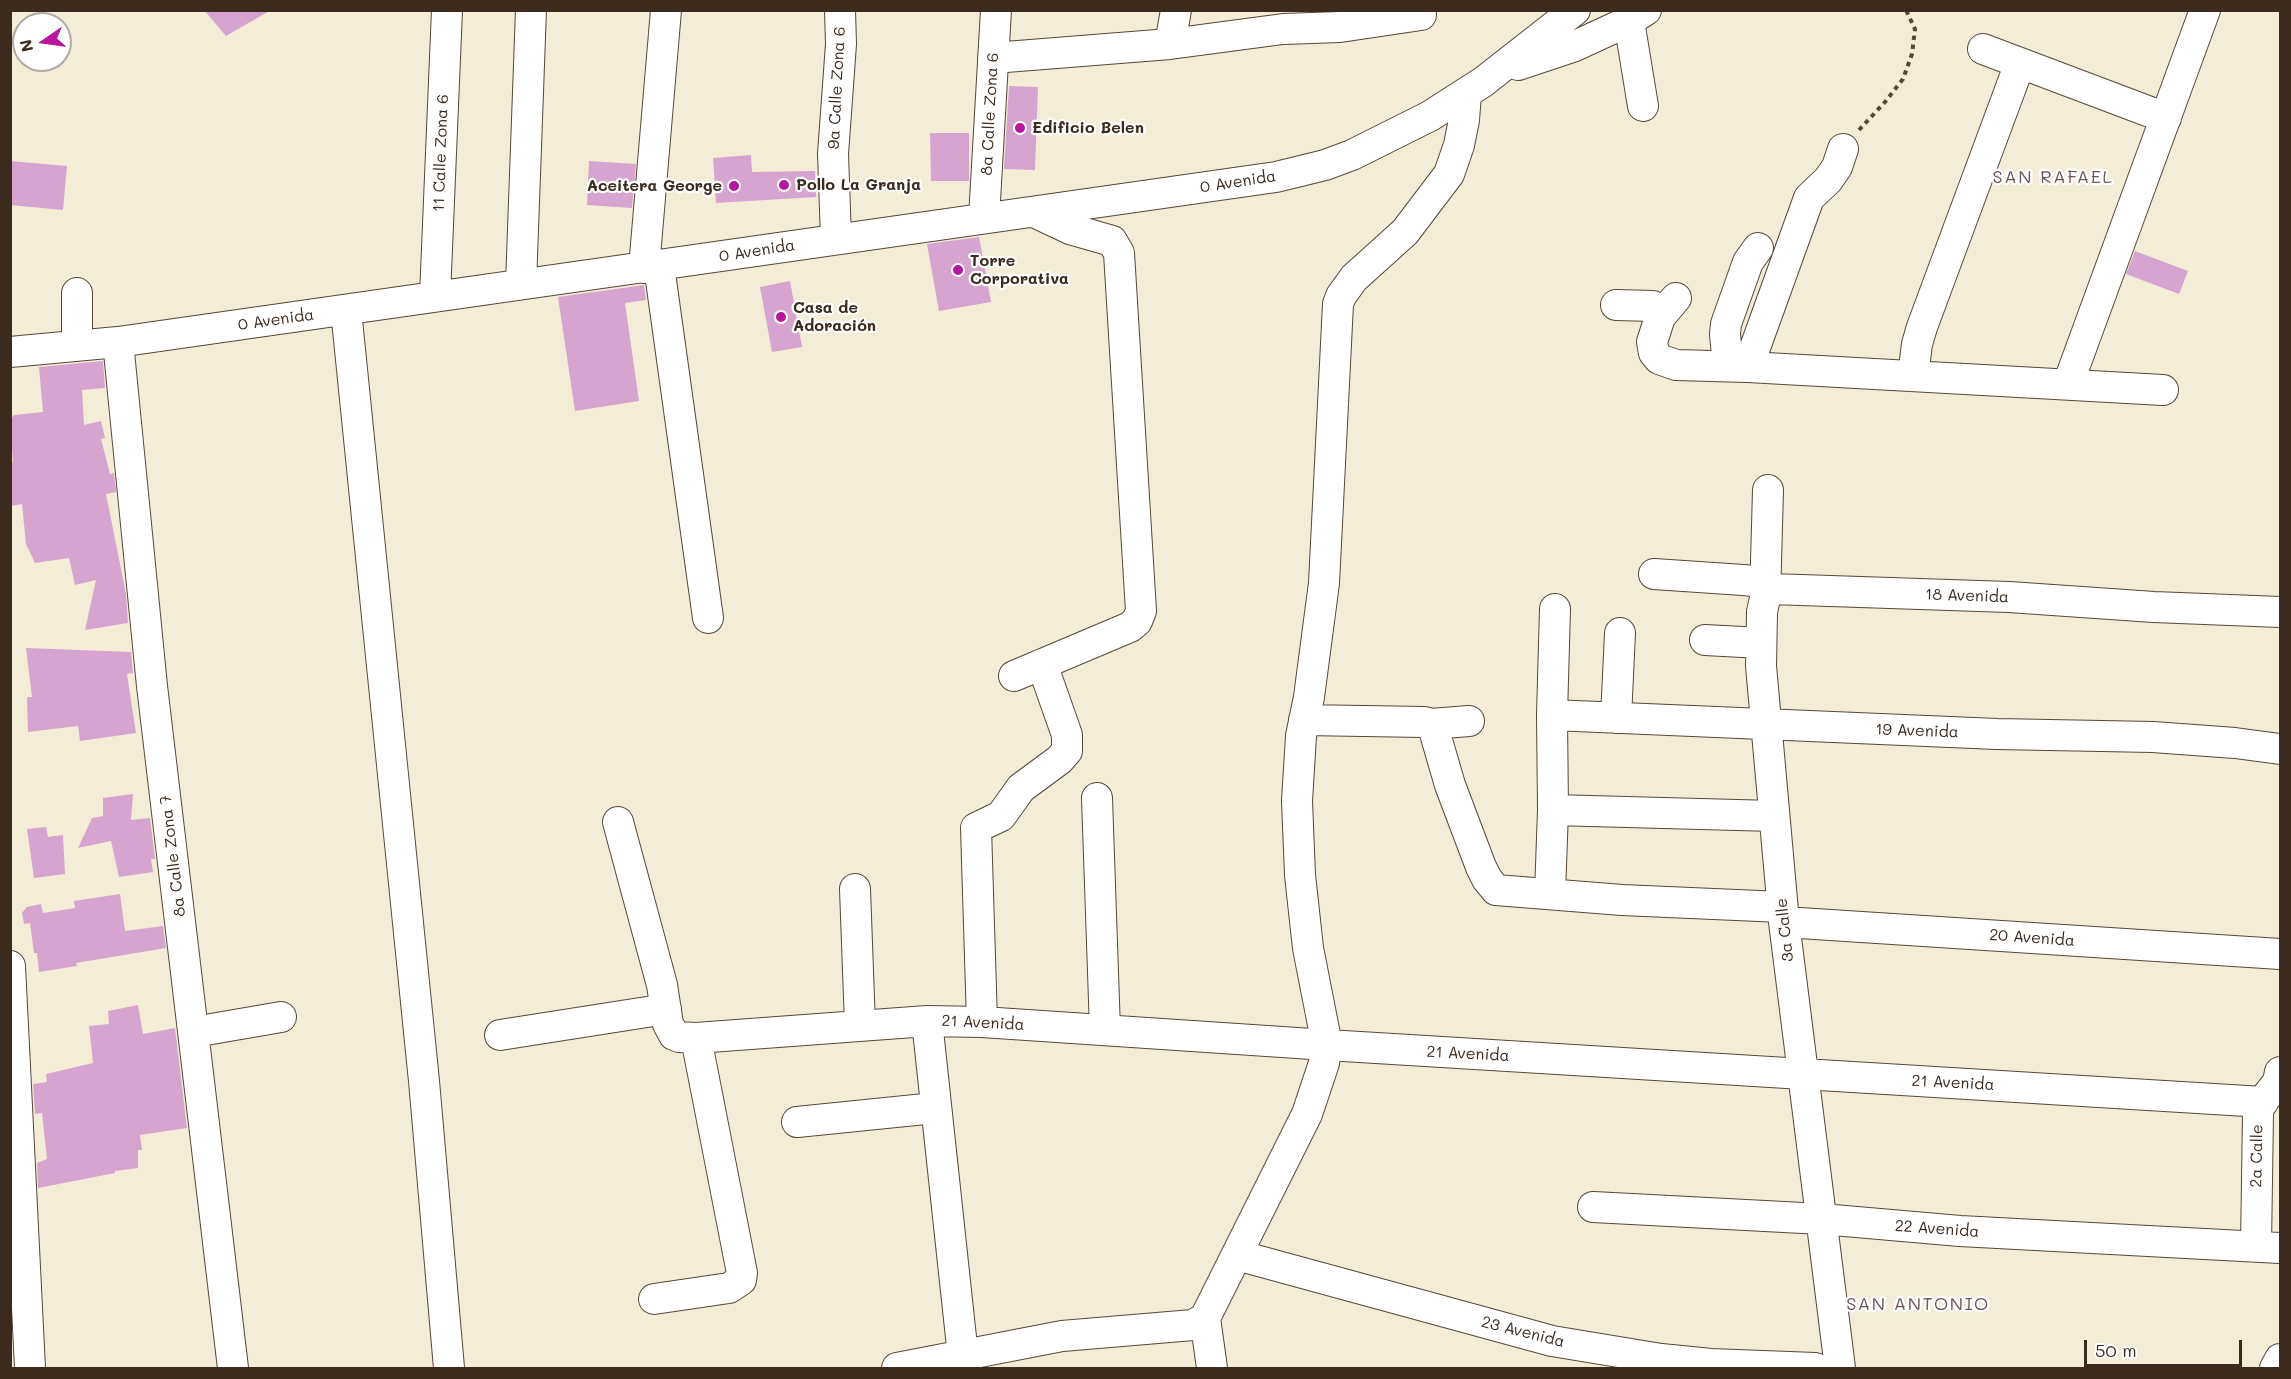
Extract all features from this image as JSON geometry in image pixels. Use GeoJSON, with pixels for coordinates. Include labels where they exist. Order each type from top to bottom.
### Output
{"type":"FeatureCollection","features":[{"type":"Feature","properties":{"kind":"street","name":"11 Calle Zona 6"},"geometry":{"type":"LineString","coordinates":[[435,296],[447,10]]}},
{"type":"Feature","properties":{"kind":"street"},"geometry":{"type":"LineString","coordinates":[[521,284],[531,10]]}},
{"type":"Feature","properties":{"kind":"street"},"geometry":{"type":"LineString","coordinates":[[666,10],[652,267],[708,618]]}},
{"type":"Feature","properties":{"kind":"street","name":"9a Calle Zona 6"},"geometry":{"type":"LineString","coordinates":[[836,238],[833,154],[842,44],[840,10]]}},
{"type":"Feature","properties":{"kind":"street","name":"8a Calle Zona 6"},"geometry":{"type":"LineString","coordinates":[[984,218],[996,10]]}},
{"type":"Feature","properties":{"kind":"street"},"geometry":{"type":"LineString","coordinates":[[1170,44],[1176,10]]}},
{"type":"Feature","properties":{"kind":"street","name":"0 Avenida"},"geometry":{"type":"LineString","coordinates":[[1474,88],[1575,10]]}},
{"type":"Feature","properties":{"kind":"street"},"geometry":{"type":"LineString","coordinates":[[2068,384],[2205,10]]}},
{"type":"Feature","properties":{"kind":"street"},"geometry":{"type":"LineString","coordinates":[[993,58],[1170,44],[1283,29],[1340,27],[1421,15]]}},
{"type":"Feature","properties":{"kind":"street","name":"0 Avenida"},"geometry":{"type":"LineString","coordinates":[[10,352],[118,342],[652,267],[836,238],[1036,213],[1264,179],[1325,165],[1352,155],[1397,134],[1515,66],[1575,46],[1637,16]]}},
{"type":"Feature","properties":{"kind":"street"},"geometry":{"type":"LineString","coordinates":[[1637,16],[1643,106]]}},
{"type":"Feature","properties":{"kind":"street"},"geometry":{"type":"LineString","coordinates":[[1983,50],[2166,118]]}},
{"type":"Feature","properties":{"kind":"street"},"geometry":{"type":"LineString","coordinates":[[1913,376],[1917,344],[2020,63]]}},
{"type":"Feature","properties":{"kind":"street"},"geometry":{"type":"LineString","coordinates":[[897,1368],[1062,1336],[1193,1325],[1205,1318],[1308,1114],[1324,1063],[1327,1045],[1308,948],[1300,875],[1297,801],[1301,736],[1324,583],[1338,304],[1354,278],[1405,232],[1449,174],[1474,88]]}},
{"type":"Feature","properties":{"kind":"street"},"geometry":{"type":"LineString","coordinates":[[1738,366],[1809,198],[1828,180],[1837,166],[1843,149]]}},
{"type":"Feature","properties":{"kind":"street"},"geometry":{"type":"LineString","coordinates":[[1014,676],[1130,627],[1137,621],[1141,611],[1119,253],[1112,241],[1070,229],[1036,213]]}},
{"type":"Feature","properties":{"kind":"street"},"geometry":{"type":"LineString","coordinates":[[1738,366],[1725,334],[1726,324],[1748,262],[1758,248]]}},
{"type":"Feature","properties":{"kind":"street"},"geometry":{"type":"LineString","coordinates":[[77,293],[77,346]]}},
{"type":"Feature","properties":{"kind":"street"},"geometry":{"type":"LineString","coordinates":[[1616,305],[1653,306],[1659,310],[1668,307],[1652,342],[1654,353],[1659,359],[1676,365],[1738,366],[2163,390]]}},
{"type":"Feature","properties":{"kind":"street"},"geometry":{"type":"LineString","coordinates":[[346,310],[424,1081],[449,1368]]}},
{"type":"Feature","properties":{"kind":"street","name":"8a Calle Zona 7"},"geometry":{"type":"LineString","coordinates":[[118,342],[151,678],[233,1368]]}},
{"type":"Feature","properties":{"kind":"street","name":"3a Calle"},"geometry":{"type":"LineString","coordinates":[[1768,490],[1766,586],[1761,666],[1783,914],[1840,1368]]}},
{"type":"Feature","properties":{"kind":"street","name":"18 Avenida"},"geometry":{"type":"LineString","coordinates":[[1654,574],[1743,580],[1771,589],[2010,597],[2154,607],[2280,612]]}},
{"type":"Feature","properties":{"kind":"street"},"geometry":{"type":"LineString","coordinates":[[1550,894],[1555,609]]}},
{"type":"Feature","properties":{"kind":"street"},"geometry":{"type":"LineString","coordinates":[[1616,718],[1620,633]]}},
{"type":"Feature","properties":{"kind":"street"},"geometry":{"type":"LineString","coordinates":[[1705,640],[1761,643]]}},
{"type":"Feature","properties":{"kind":"street"},"geometry":{"type":"LineString","coordinates":[[982,1022],[976,828],[1001,816],[1021,788],[1059,760],[1067,751],[1067,735],[1042,664]]}},
{"type":"Feature","properties":{"kind":"street","name":"19 Avenida"},"geometry":{"type":"LineString","coordinates":[[1552,715],[1997,734],[2153,737],[2280,749]]}},
{"type":"Feature","properties":{"kind":"street"},"geometry":{"type":"LineString","coordinates":[[1304,720],[1431,724],[1469,722]]}},
{"type":"Feature","properties":{"kind":"street","name":"20 Avenida"},"geometry":{"type":"LineString","coordinates":[[1431,724],[1450,785],[1481,867],[1492,887],[1504,892],[2280,954]]}},
{"type":"Feature","properties":{"kind":"street"},"geometry":{"type":"LineString","coordinates":[[1097,798],[1105,1030]]}},
{"type":"Feature","properties":{"kind":"street"},"geometry":{"type":"LineString","coordinates":[[1553,810],[1774,816]]}},
{"type":"Feature","properties":{"kind":"street"},"geometry":{"type":"LineString","coordinates":[[618,822],[662,985],[679,1027],[742,1273],[741,1280],[729,1287],[654,1299]]}},
{"type":"Feature","properties":{"kind":"street"},"geometry":{"type":"LineString","coordinates":[[855,889],[860,1025]]}},
{"type":"Feature","properties":{"kind":"street"},"geometry":{"type":"LineString","coordinates":[[10,966],[30,1368]]}},
{"type":"Feature","properties":{"kind":"street"},"geometry":{"type":"LineString","coordinates":[[194,1032],[281,1017]]}},
{"type":"Feature","properties":{"kind":"street"},"geometry":{"type":"LineString","coordinates":[[927,1021],[963,1356]]}},
{"type":"Feature","properties":{"kind":"street","name":"21 Avenida"},"geometry":{"type":"LineString","coordinates":[[500,1035],[679,1027],[860,1025],[927,1021],[982,1022],[2263,1102]]}},
{"type":"Feature","properties":{"kind":"street","name":"2a Calle"},"geometry":{"type":"LineString","coordinates":[[2271,1247],[2258,1114],[2263,1102],[2278,1082],[2280,1072]]}},
{"type":"Feature","properties":{"kind":"street"},"geometry":{"type":"LineString","coordinates":[[797,1122],[935,1108]]}},
{"type":"Feature","properties":{"kind":"street","name":"22 Avenida"},"geometry":{"type":"LineString","coordinates":[[1593,1207],[1822,1219],[1960,1231],[2271,1247]]}},
{"type":"Feature","properties":{"kind":"street","name":"23 Avenida"},"geometry":{"type":"LineString","coordinates":[[1237,1255],[1552,1341],[1660,1359],[1711,1364],[1815,1368]]}},
{"type":"Feature","properties":{"kind":"street"},"geometry":{"type":"LineString","coordinates":[[1205,1318],[1212,1368]]}},
{"type":"Feature","properties":{"kind":"street"},"geometry":{"type":"LineString","coordinates":[[2275,1368],[2280,1359]]}},
{"type":"Feature","properties":{"kind":"path"},"geometry":{"type":"LineString","coordinates":[[1843,149],[1903,79],[1912,54],[1915,29],[1906,10]]}},
{"type":"Feature","properties":{"kind":"building"},"geometry":{"type":"Polygon","coordinates":[[[204,10],[271,10],[226,36],[204,10]]]}},
{"type":"Feature","properties":{"kind":"building","name":"Edificio Belen"},"geometry":{"type":"Polygon","coordinates":[[[1009,86],[1038,87],[1035,170],[1004,169],[1009,86]]]}},
{"type":"Feature","properties":{"kind":"building"},"geometry":{"type":"Polygon","coordinates":[[[930,133],[969,133],[969,181],[931,181],[930,133]]]}},
{"type":"Feature","properties":{"kind":"building"},"geometry":{"type":"Polygon","coordinates":[[[751,155],[752,172],[815,171],[816,197],[716,203],[713,158],[751,155]]]}},
{"type":"Feature","properties":{"kind":"building"},"geometry":{"type":"Polygon","coordinates":[[[10,161],[67,166],[63,210],[10,205],[10,161]]]}},
{"type":"Feature","properties":{"kind":"building"},"geometry":{"type":"Polygon","coordinates":[[[589,161],[636,164],[632,208],[587,205],[589,161]]]}},
{"type":"Feature","properties":{"kind":"building","name":"Torre Corporativa"},"geometry":{"type":"Polygon","coordinates":[[[979,237],[991,302],[939,311],[927,244],[979,237]]]}},
{"type":"Feature","properties":{"kind":"building"},"geometry":{"type":"Polygon","coordinates":[[[2135,251],[2188,271],[2179,294],[2126,274],[2135,251]]]}},
{"type":"Feature","properties":{"kind":"building","name":"Casa de Adoración"},"geometry":{"type":"Polygon","coordinates":[[[790,281],[802,347],[772,352],[760,287],[790,281]]]}},
{"type":"Feature","properties":{"kind":"building"},"geometry":{"type":"Polygon","coordinates":[[[644,285],[646,300],[625,303],[639,401],[575,411],[558,297],[644,285]]]}},
{"type":"Feature","properties":{"kind":"building"},"geometry":{"type":"Polygon","coordinates":[[[103,361],[105,388],[82,390],[84,425],[101,421],[105,438],[101,439],[110,474],[114,473],[116,492],[106,494],[126,594],[128,623],[85,630],[96,580],[75,585],[69,558],[35,563],[26,544],[22,504],[10,506],[10,462],[13,462],[10,420],[14,415],[43,412],[39,367],[103,361]]]}},
{"type":"Feature","properties":{"kind":"building"},"geometry":{"type":"Polygon","coordinates":[[[26,648],[131,652],[133,673],[127,674],[136,733],[80,741],[78,726],[28,732],[27,697],[32,697],[26,648]]]}},
{"type":"Feature","properties":{"kind":"building"},"geometry":{"type":"Polygon","coordinates":[[[133,794],[131,820],[150,818],[155,859],[151,859],[153,872],[119,877],[111,841],[78,848],[92,818],[103,816],[103,798],[133,794]]]}},
{"type":"Feature","properties":{"kind":"building"},"geometry":{"type":"Polygon","coordinates":[[[46,827],[48,837],[63,835],[65,874],[34,878],[27,829],[46,827]]]}},
{"type":"Feature","properties":{"kind":"building"},"geometry":{"type":"Polygon","coordinates":[[[120,894],[125,931],[163,926],[166,948],[76,963],[77,966],[39,972],[30,923],[24,924],[22,913],[27,907],[41,904],[43,913],[75,908],[74,901],[120,894]]]}},
{"type":"Feature","properties":{"kind":"building"},"geometry":{"type":"Polygon","coordinates":[[[138,1005],[143,1034],[175,1028],[187,1128],[140,1135],[142,1150],[138,1150],[138,1168],[38,1188],[37,1163],[47,1159],[42,1113],[35,1114],[33,1084],[47,1082],[46,1074],[93,1063],[89,1026],[109,1024],[108,1011],[138,1005]]]}},
{"type":"Feature","properties":{"kind":"place","name":"Edificio Belen"},"geometry":{"type":"Point","coordinates":[1020,128]}},
{"type":"Feature","properties":{"kind":"place","name":"Pollo La Granja"},"geometry":{"type":"Point","coordinates":[784,185]}},
{"type":"Feature","properties":{"kind":"place","name":"Aceitera George"},"geometry":{"type":"Point","coordinates":[734,186]}},
{"type":"Feature","properties":{"kind":"place","name":"Torre Corporativa"},"geometry":{"type":"Point","coordinates":[958,270]}},
{"type":"Feature","properties":{"kind":"place","name":"Casa de Adoración"},"geometry":{"type":"Point","coordinates":[781,317]}},
{"type":"Feature","properties":{"kind":"district","name":"SAN RAFAEL"},"geometry":{"type":"Point","coordinates":[2053,177]}},
{"type":"Feature","properties":{"kind":"district","name":"SAN ANTONIO"},"geometry":{"type":"Point","coordinates":[1918,1304]}}]}
